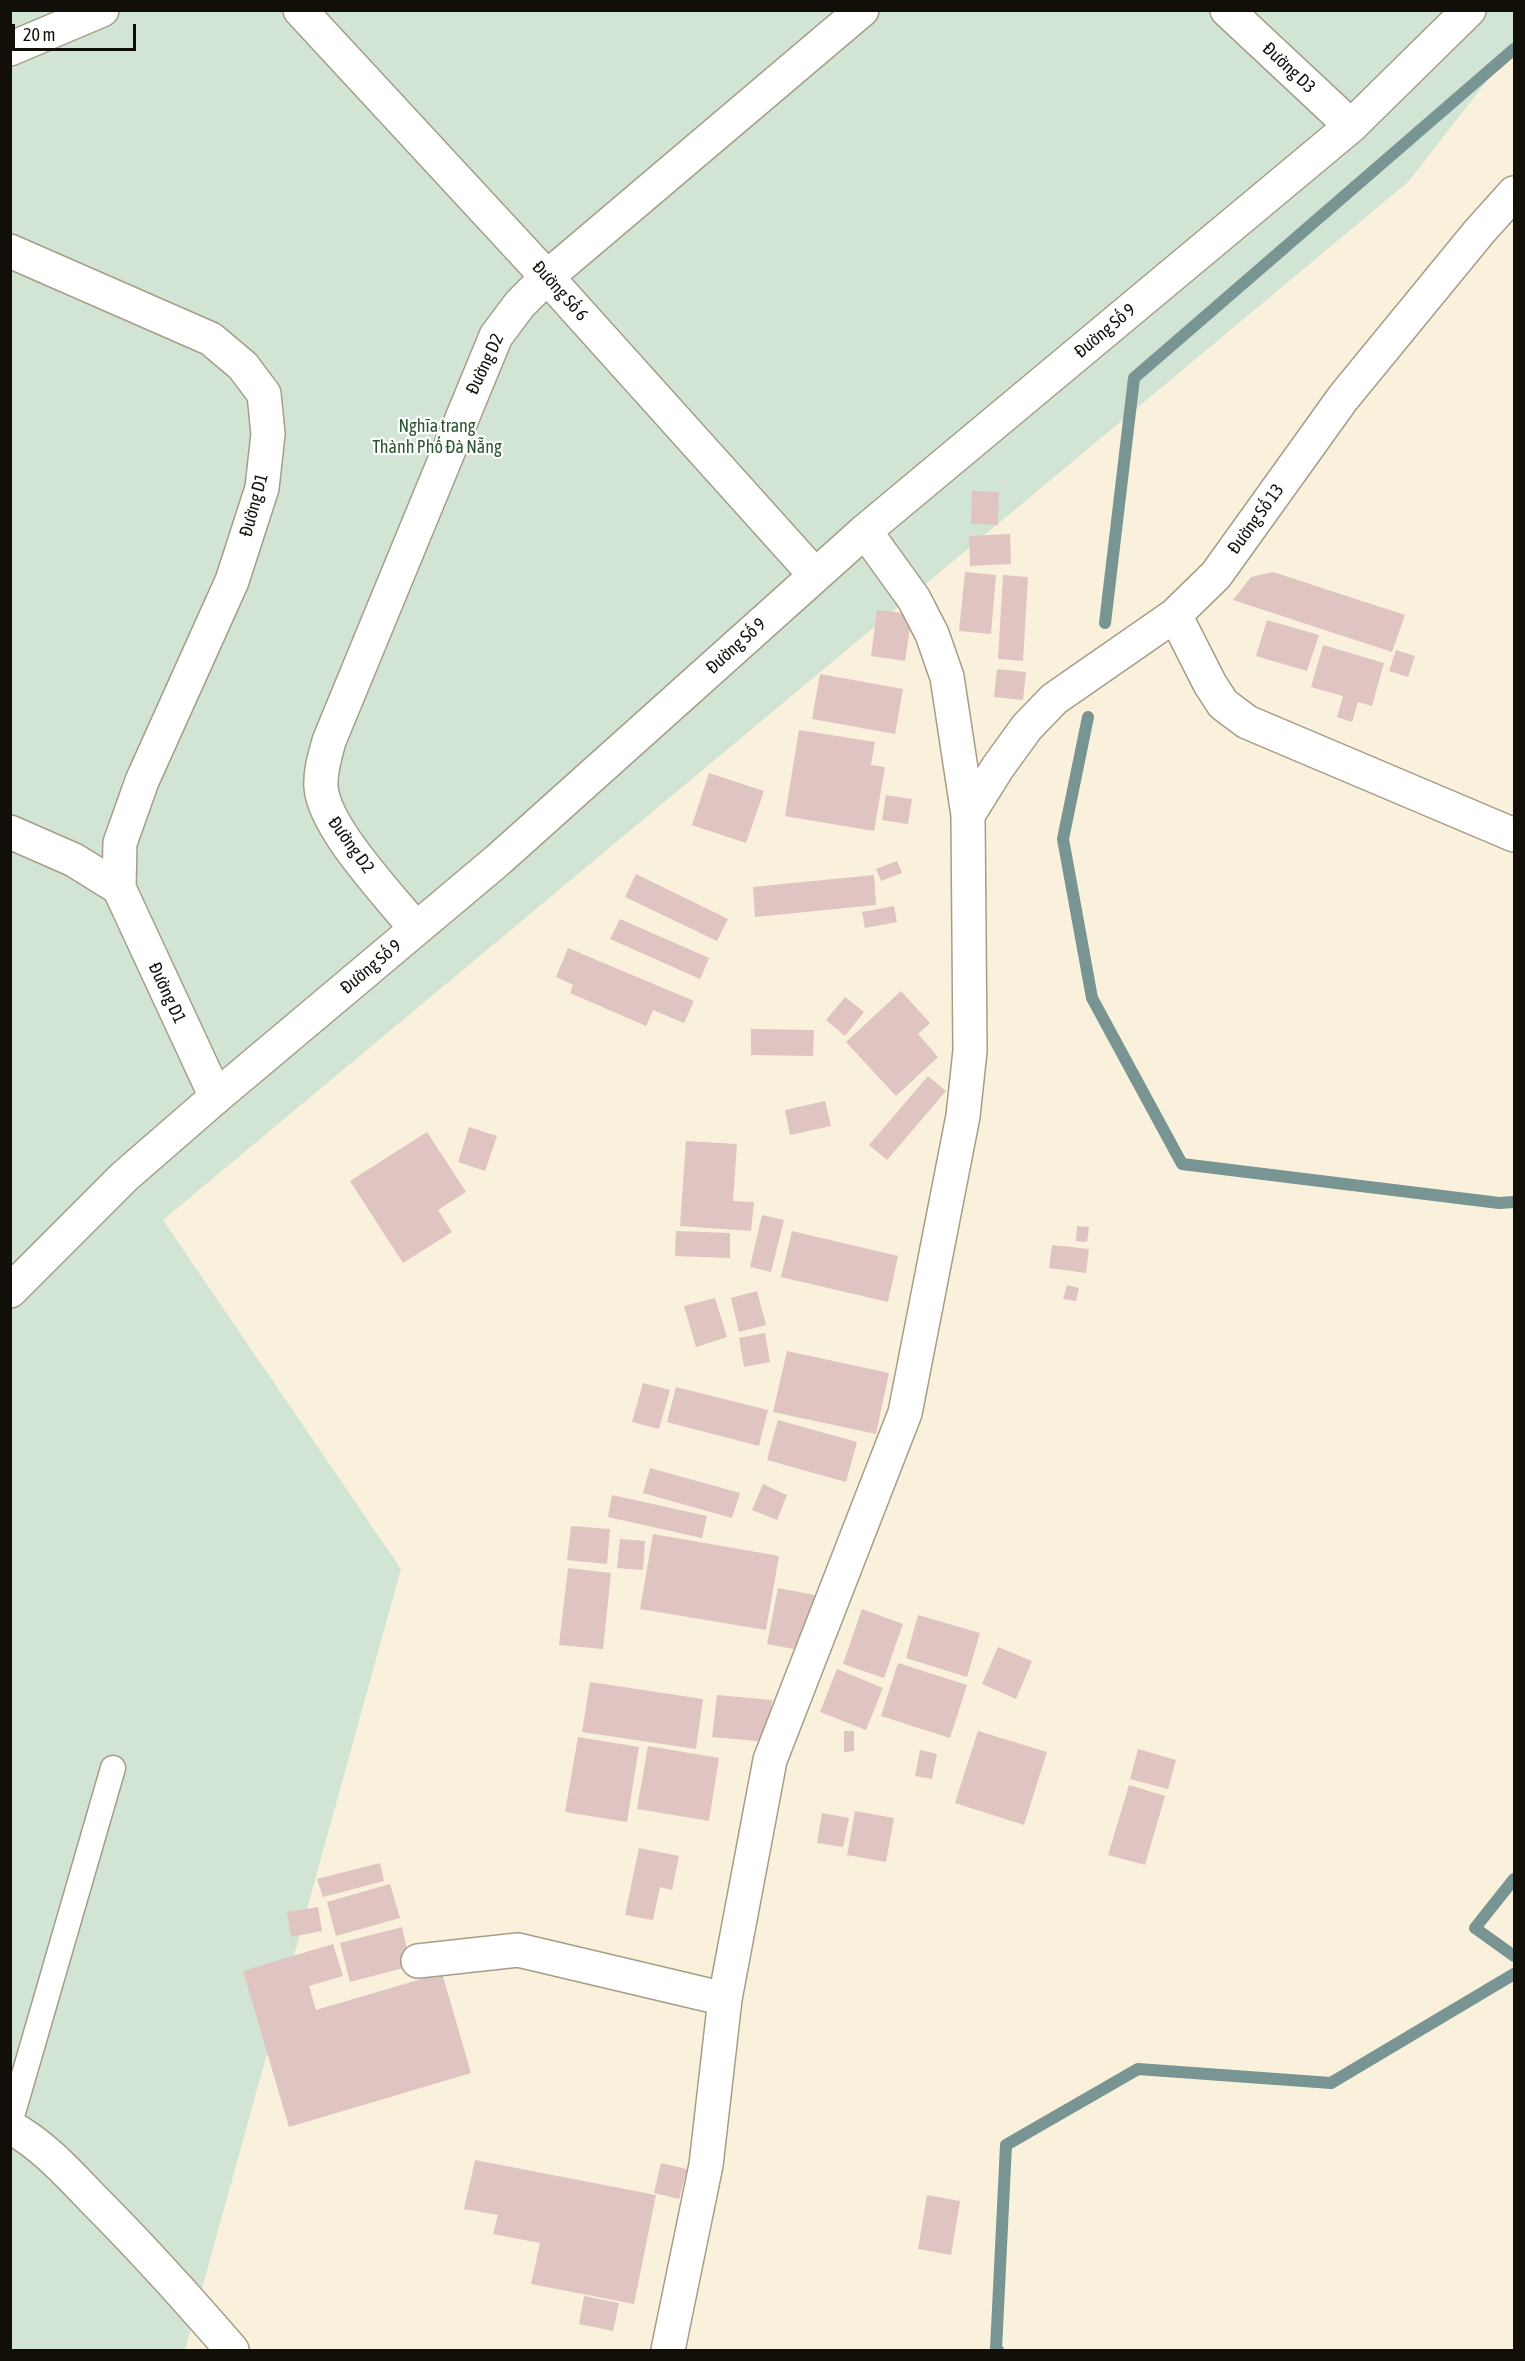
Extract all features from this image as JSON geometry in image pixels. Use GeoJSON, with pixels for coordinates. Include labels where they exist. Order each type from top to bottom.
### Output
{"type":"FeatureCollection","features":[{"type":"Feature","properties":{"kind":"street"},"geometry":{"type":"LineString","coordinates":[[10,49],[102,10]]}},
{"type":"Feature","properties":{"kind":"street","name":"Đường Số 6"},"geometry":{"type":"LineString","coordinates":[[300,10],[548,277],[815,575]]}},
{"type":"Feature","properties":{"kind":"street","name":"Đường D2"},"geometry":{"type":"LineString","coordinates":[[416,929],[336,829],[325,808],[321,787],[323,764],[329,741],[496,336],[520,304],[548,277],[862,10]]}},
{"type":"Feature","properties":{"kind":"street","name":"Đường D3"},"geometry":{"type":"LineString","coordinates":[[1227,10],[1329,106]]}},
{"type":"Feature","properties":{"kind":"street","name":"Đường Số 9"},"geometry":{"type":"LineString","coordinates":[[10,1291],[124,1177],[498,860],[865,531],[1329,106],[1469,10]]}},
{"type":"Feature","properties":{"kind":"street","name":"Đường Số 13"},"geometry":{"type":"LineString","coordinates":[[968,815],[998,767],[1027,727],[1054,699],[1175,615],[1216,575],[1343,398],[1479,231],[1515,193]]}},
{"type":"Feature","properties":{"kind":"street"},"geometry":{"type":"LineString","coordinates":[[1479,231],[1515,230]]}},
{"type":"Feature","properties":{"kind":"street","name":"Đường D1"},"geometry":{"type":"LineString","coordinates":[[10,251],[212,339],[243,366],[264,394],[268,434],[262,488],[232,580],[142,782],[120,843],[119,888],[216,1097]]}},
{"type":"Feature","properties":{"kind":"street"},"geometry":{"type":"LineString","coordinates":[[668,2350],[706,2165],[725,2000],[770,1760],[905,1413],[964,1106],[970,1052],[968,815],[947,677],[932,634],[914,599],[865,531]]}},
{"type":"Feature","properties":{"kind":"street"},"geometry":{"type":"LineString","coordinates":[[1175,615],[1210,684],[1223,704],[1247,722],[1515,835]]}},
{"type":"Feature","properties":{"kind":"street"},"geometry":{"type":"LineString","coordinates":[[10,832],[74,860],[119,888]]}},
{"type":"Feature","properties":{"kind":"street"},"geometry":{"type":"LineString","coordinates":[[418,1961],[518,1950],[725,2000]]}},
{"type":"Feature","properties":{"kind":"street"},"geometry":{"type":"LineString","coordinates":[[10,2125],[26,2135],[101,2206],[155,2261],[232,2350]]}},
{"type":"Feature","properties":{"kind":"lane"},"geometry":{"type":"LineString","coordinates":[[10,2125],[113,1768]]}},
{"type":"Feature","properties":{"kind":"green space","name":"Nghĩa trang Thành Phố Đà Nẵng"},"geometry":{"type":"Polygon","coordinates":[[[11,11],[1514,11],[1514,46],[1408,182],[163,1220],[401,1569],[185,2350],[11,2350],[11,11]]]}},
{"type":"Feature","properties":{"kind":"building"},"geometry":{"type":"Polygon","coordinates":[[[972,491],[999,492],[998,525],[971,524],[972,491]]]}},
{"type":"Feature","properties":{"kind":"building"},"geometry":{"type":"Polygon","coordinates":[[[1010,534],[1011,564],[970,566],[969,536],[1010,534]]]}},
{"type":"Feature","properties":{"kind":"building"},"geometry":{"type":"Polygon","coordinates":[[[965,572],[996,575],[991,634],[959,631],[965,572]]]}},
{"type":"Feature","properties":{"kind":"building"},"geometry":{"type":"Polygon","coordinates":[[[1273,572],[1405,615],[1392,652],[1233,600],[1251,577],[1273,572]]]}},
{"type":"Feature","properties":{"kind":"building"},"geometry":{"type":"Polygon","coordinates":[[[1003,575],[1028,577],[1023,661],[998,659],[1003,575]]]}},
{"type":"Feature","properties":{"kind":"building"},"geometry":{"type":"Polygon","coordinates":[[[877,610],[912,614],[905,661],[871,656],[877,610]]]}},
{"type":"Feature","properties":{"kind":"building"},"geometry":{"type":"Polygon","coordinates":[[[1267,620],[1319,635],[1307,671],[1256,656],[1267,620]]]}},
{"type":"Feature","properties":{"kind":"building"},"geometry":{"type":"Polygon","coordinates":[[[1323,645],[1384,663],[1372,706],[1358,702],[1352,722],[1337,717],[1343,696],[1311,687],[1323,645]]]}},
{"type":"Feature","properties":{"kind":"building"},"geometry":{"type":"Polygon","coordinates":[[[1396,650],[1415,656],[1408,677],[1389,671],[1396,650]]]}},
{"type":"Feature","properties":{"kind":"building"},"geometry":{"type":"Polygon","coordinates":[[[997,669],[1026,672],[1023,700],[994,697],[997,669]]]}},
{"type":"Feature","properties":{"kind":"building"},"geometry":{"type":"Polygon","coordinates":[[[820,674],[903,689],[895,734],[812,719],[820,674]]]}},
{"type":"Feature","properties":{"kind":"building"},"geometry":{"type":"Polygon","coordinates":[[[799,730],[875,742],[871,765],[885,767],[874,831],[785,816],[799,730]]]}},
{"type":"Feature","properties":{"kind":"building"},"geometry":{"type":"Polygon","coordinates":[[[709,773],[764,791],[746,843],[692,825],[709,773]]]}},
{"type":"Feature","properties":{"kind":"building"},"geometry":{"type":"Polygon","coordinates":[[[886,795],[912,799],[908,824],[882,820],[886,795]]]}},
{"type":"Feature","properties":{"kind":"building"},"geometry":{"type":"Polygon","coordinates":[[[897,861],[902,873],[881,881],[876,869],[897,861]]]}},
{"type":"Feature","properties":{"kind":"building"},"geometry":{"type":"Polygon","coordinates":[[[636,874],[728,919],[717,941],[625,897],[636,874]]]}},
{"type":"Feature","properties":{"kind":"building"},"geometry":{"type":"Polygon","coordinates":[[[874,875],[876,905],[755,917],[753,887],[874,875]]]}},
{"type":"Feature","properties":{"kind":"building"},"geometry":{"type":"Polygon","coordinates":[[[894,906],[897,922],[865,928],[862,912],[894,906]]]}},
{"type":"Feature","properties":{"kind":"building"},"geometry":{"type":"Polygon","coordinates":[[[620,919],[709,958],[700,979],[610,939],[620,919]]]}},
{"type":"Feature","properties":{"kind":"building"},"geometry":{"type":"Polygon","coordinates":[[[568,948],[694,1001],[684,1023],[653,1010],[646,1026],[570,993],[573,985],[556,977],[568,948]]]}},
{"type":"Feature","properties":{"kind":"building"},"geometry":{"type":"Polygon","coordinates":[[[901,991],[930,1023],[918,1034],[938,1057],[896,1096],[846,1042],[901,991]]]}},
{"type":"Feature","properties":{"kind":"building"},"geometry":{"type":"Polygon","coordinates":[[[845,997],[864,1012],[845,1036],[826,1020],[845,997]]]}},
{"type":"Feature","properties":{"kind":"building"},"geometry":{"type":"Polygon","coordinates":[[[751,1029],[814,1030],[813,1056],[751,1055],[751,1029]]]}},
{"type":"Feature","properties":{"kind":"building"},"geometry":{"type":"Polygon","coordinates":[[[928,1076],[946,1091],[887,1160],[869,1145],[928,1076]]]}},
{"type":"Feature","properties":{"kind":"building"},"geometry":{"type":"Polygon","coordinates":[[[825,1101],[831,1126],[790,1135],[785,1110],[825,1101]]]}},
{"type":"Feature","properties":{"kind":"building"},"geometry":{"type":"Polygon","coordinates":[[[469,1127],[497,1136],[485,1171],[458,1162],[469,1127]]]}},
{"type":"Feature","properties":{"kind":"building"},"geometry":{"type":"Polygon","coordinates":[[[427,1132],[466,1192],[438,1210],[452,1232],[403,1263],[350,1181],[427,1132]]]}},
{"type":"Feature","properties":{"kind":"building"},"geometry":{"type":"Polygon","coordinates":[[[686,1141],[737,1144],[733,1201],[754,1202],[751,1231],[680,1226],[686,1141]]]}},
{"type":"Feature","properties":{"kind":"building"},"geometry":{"type":"Polygon","coordinates":[[[762,1215],[784,1220],[771,1272],[750,1267],[762,1215]]]}},
{"type":"Feature","properties":{"kind":"building"},"geometry":{"type":"Polygon","coordinates":[[[1077,1226],[1089,1227],[1087,1242],[1076,1241],[1077,1226]]]}},
{"type":"Feature","properties":{"kind":"building"},"geometry":{"type":"Polygon","coordinates":[[[676,1231],[730,1233],[730,1258],[675,1256],[676,1231]]]}},
{"type":"Feature","properties":{"kind":"building"},"geometry":{"type":"Polygon","coordinates":[[[792,1231],[898,1256],[888,1302],[781,1277],[792,1231]]]}},
{"type":"Feature","properties":{"kind":"building"},"geometry":{"type":"Polygon","coordinates":[[[1052,1245],[1089,1249],[1086,1273],[1049,1268],[1052,1245]]]}},
{"type":"Feature","properties":{"kind":"building"},"geometry":{"type":"Polygon","coordinates":[[[1067,1285],[1079,1288],[1076,1301],[1063,1299],[1067,1285]]]}},
{"type":"Feature","properties":{"kind":"building"},"geometry":{"type":"Polygon","coordinates":[[[757,1291],[766,1325],[739,1332],[731,1298],[757,1291]]]}},
{"type":"Feature","properties":{"kind":"building"},"geometry":{"type":"Polygon","coordinates":[[[715,1298],[727,1337],[696,1347],[684,1306],[715,1298]]]}},
{"type":"Feature","properties":{"kind":"building"},"geometry":{"type":"Polygon","coordinates":[[[765,1333],[770,1362],[744,1367],[739,1338],[765,1333]]]}},
{"type":"Feature","properties":{"kind":"building"},"geometry":{"type":"Polygon","coordinates":[[[787,1351],[889,1373],[876,1434],[773,1412],[787,1351]]]}},
{"type":"Feature","properties":{"kind":"building"},"geometry":{"type":"Polygon","coordinates":[[[643,1383],[670,1390],[659,1429],[632,1422],[643,1383]]]}},
{"type":"Feature","properties":{"kind":"building"},"geometry":{"type":"Polygon","coordinates":[[[676,1387],[768,1410],[759,1446],[667,1422],[676,1387]]]}},
{"type":"Feature","properties":{"kind":"building"},"geometry":{"type":"Polygon","coordinates":[[[778,1420],[857,1442],[846,1482],[767,1460],[778,1420]]]}},
{"type":"Feature","properties":{"kind":"building"},"geometry":{"type":"Polygon","coordinates":[[[650,1468],[740,1493],[732,1518],[643,1493],[650,1468]]]}},
{"type":"Feature","properties":{"kind":"building"},"geometry":{"type":"Polygon","coordinates":[[[763,1484],[787,1495],[777,1520],[752,1510],[763,1484]]]}},
{"type":"Feature","properties":{"kind":"building"},"geometry":{"type":"Polygon","coordinates":[[[612,1495],[707,1516],[702,1538],[608,1517],[612,1495]]]}},
{"type":"Feature","properties":{"kind":"building"},"geometry":{"type":"Polygon","coordinates":[[[571,1526],[610,1529],[607,1564],[567,1560],[571,1526]]]}},
{"type":"Feature","properties":{"kind":"building"},"geometry":{"type":"Polygon","coordinates":[[[653,1534],[779,1556],[766,1630],[640,1609],[653,1534]]]}},
{"type":"Feature","properties":{"kind":"building"},"geometry":{"type":"Polygon","coordinates":[[[620,1539],[645,1541],[643,1570],[617,1568],[620,1539]]]}},
{"type":"Feature","properties":{"kind":"building"},"geometry":{"type":"Polygon","coordinates":[[[568,1568],[611,1573],[603,1649],[559,1645],[568,1568]]]}},
{"type":"Feature","properties":{"kind":"building"},"geometry":{"type":"Polygon","coordinates":[[[778,1588],[815,1595],[804,1651],[767,1644],[778,1588]]]}},
{"type":"Feature","properties":{"kind":"building"},"geometry":{"type":"Polygon","coordinates":[[[862,1609],[903,1624],[884,1678],[843,1664],[862,1609]]]}},
{"type":"Feature","properties":{"kind":"building"},"geometry":{"type":"Polygon","coordinates":[[[918,1615],[980,1633],[967,1677],[906,1658],[918,1615]]]}},
{"type":"Feature","properties":{"kind":"building"},"geometry":{"type":"Polygon","coordinates":[[[998,1647],[1032,1661],[1016,1699],[982,1684],[998,1647]]]}},
{"type":"Feature","properties":{"kind":"building"},"geometry":{"type":"Polygon","coordinates":[[[898,1663],[967,1685],[950,1738],[881,1716],[898,1663]]]}},
{"type":"Feature","properties":{"kind":"building"},"geometry":{"type":"Polygon","coordinates":[[[837,1669],[883,1688],[866,1730],[820,1712],[837,1669]]]}},
{"type":"Feature","properties":{"kind":"building"},"geometry":{"type":"Polygon","coordinates":[[[590,1682],[703,1699],[696,1749],[582,1732],[590,1682]]]}},
{"type":"Feature","properties":{"kind":"building"},"geometry":{"type":"Polygon","coordinates":[[[717,1695],[772,1700],[767,1742],[712,1737],[717,1695]]]}},
{"type":"Feature","properties":{"kind":"building"},"geometry":{"type":"Polygon","coordinates":[[[844,1731],[854,1731],[854,1751],[844,1752],[844,1731]]]}},
{"type":"Feature","properties":{"kind":"building"},"geometry":{"type":"Polygon","coordinates":[[[978,1731],[1047,1752],[1024,1825],[955,1803],[978,1731]]]}},
{"type":"Feature","properties":{"kind":"building"},"geometry":{"type":"Polygon","coordinates":[[[578,1737],[639,1747],[627,1822],[565,1812],[578,1737]]]}},
{"type":"Feature","properties":{"kind":"building"},"geometry":{"type":"Polygon","coordinates":[[[648,1746],[719,1758],[709,1821],[637,1809],[648,1746]]]}},
{"type":"Feature","properties":{"kind":"building"},"geometry":{"type":"Polygon","coordinates":[[[1138,1749],[1176,1760],[1168,1789],[1130,1779],[1138,1749]]]}},
{"type":"Feature","properties":{"kind":"building"},"geometry":{"type":"Polygon","coordinates":[[[920,1750],[937,1754],[932,1779],[915,1776],[920,1750]]]}},
{"type":"Feature","properties":{"kind":"building"},"geometry":{"type":"Polygon","coordinates":[[[1129,1785],[1165,1796],[1145,1865],[1108,1855],[1129,1785]]]}},
{"type":"Feature","properties":{"kind":"building"},"geometry":{"type":"Polygon","coordinates":[[[855,1811],[894,1818],[886,1862],[847,1855],[855,1811]]]}},
{"type":"Feature","properties":{"kind":"building"},"geometry":{"type":"Polygon","coordinates":[[[822,1813],[849,1818],[843,1847],[817,1843],[822,1813]]]}},
{"type":"Feature","properties":{"kind":"building"},"geometry":{"type":"Polygon","coordinates":[[[639,1848],[679,1856],[672,1890],[660,1887],[653,1920],[625,1915],[639,1848]]]}},
{"type":"Feature","properties":{"kind":"building"},"geometry":{"type":"Polygon","coordinates":[[[380,1863],[384,1881],[323,1897],[317,1879],[380,1863]]]}},
{"type":"Feature","properties":{"kind":"building"},"geometry":{"type":"Polygon","coordinates":[[[390,1884],[400,1918],[336,1936],[327,1902],[390,1884]]]}},
{"type":"Feature","properties":{"kind":"building"},"geometry":{"type":"Polygon","coordinates":[[[318,1907],[322,1931],[291,1937],[287,1912],[318,1907]]]}},
{"type":"Feature","properties":{"kind":"building"},"geometry":{"type":"Polygon","coordinates":[[[402,1927],[411,1966],[350,1982],[340,1943],[402,1927]]]}},
{"type":"Feature","properties":{"kind":"building"},"geometry":{"type":"Polygon","coordinates":[[[333,1944],[343,1976],[309,1986],[316,2010],[442,1973],[471,2073],[289,2127],[243,1971],[333,1944]]]}},
{"type":"Feature","properties":{"kind":"building"},"geometry":{"type":"Polygon","coordinates":[[[475,2160],[656,2195],[634,2304],[531,2284],[540,2243],[493,2234],[498,2215],[464,2209],[475,2160]]]}},
{"type":"Feature","properties":{"kind":"building"},"geometry":{"type":"Polygon","coordinates":[[[661,2163],[687,2169],[679,2199],[654,2193],[661,2163]]]}},
{"type":"Feature","properties":{"kind":"building"},"geometry":{"type":"Polygon","coordinates":[[[927,2195],[960,2201],[951,2255],[918,2249],[927,2195]]]}},
{"type":"Feature","properties":{"kind":"building"},"geometry":{"type":"Polygon","coordinates":[[[584,2296],[619,2303],[613,2331],[579,2324],[584,2296]]]}},
{"type":"Feature","properties":{"kind":"waterway"},"geometry":{"type":"LineString","coordinates":[[1105,623],[1134,378],[1514,49]]}},
{"type":"Feature","properties":{"kind":"waterway"},"geometry":{"type":"LineString","coordinates":[[1088,717],[1063,839],[1092,998],[1182,1164],[1499,1203],[1514,1202]]}},
{"type":"Feature","properties":{"kind":"waterway"},"geometry":{"type":"LineString","coordinates":[[1514,1879],[1475,1928],[1514,1956]]}},
{"type":"Feature","properties":{"kind":"waterway"},"geometry":{"type":"LineString","coordinates":[[998,2350],[996,2349],[1006,2145],[1138,2069],[1331,2083],[1514,1974]]}}]}
